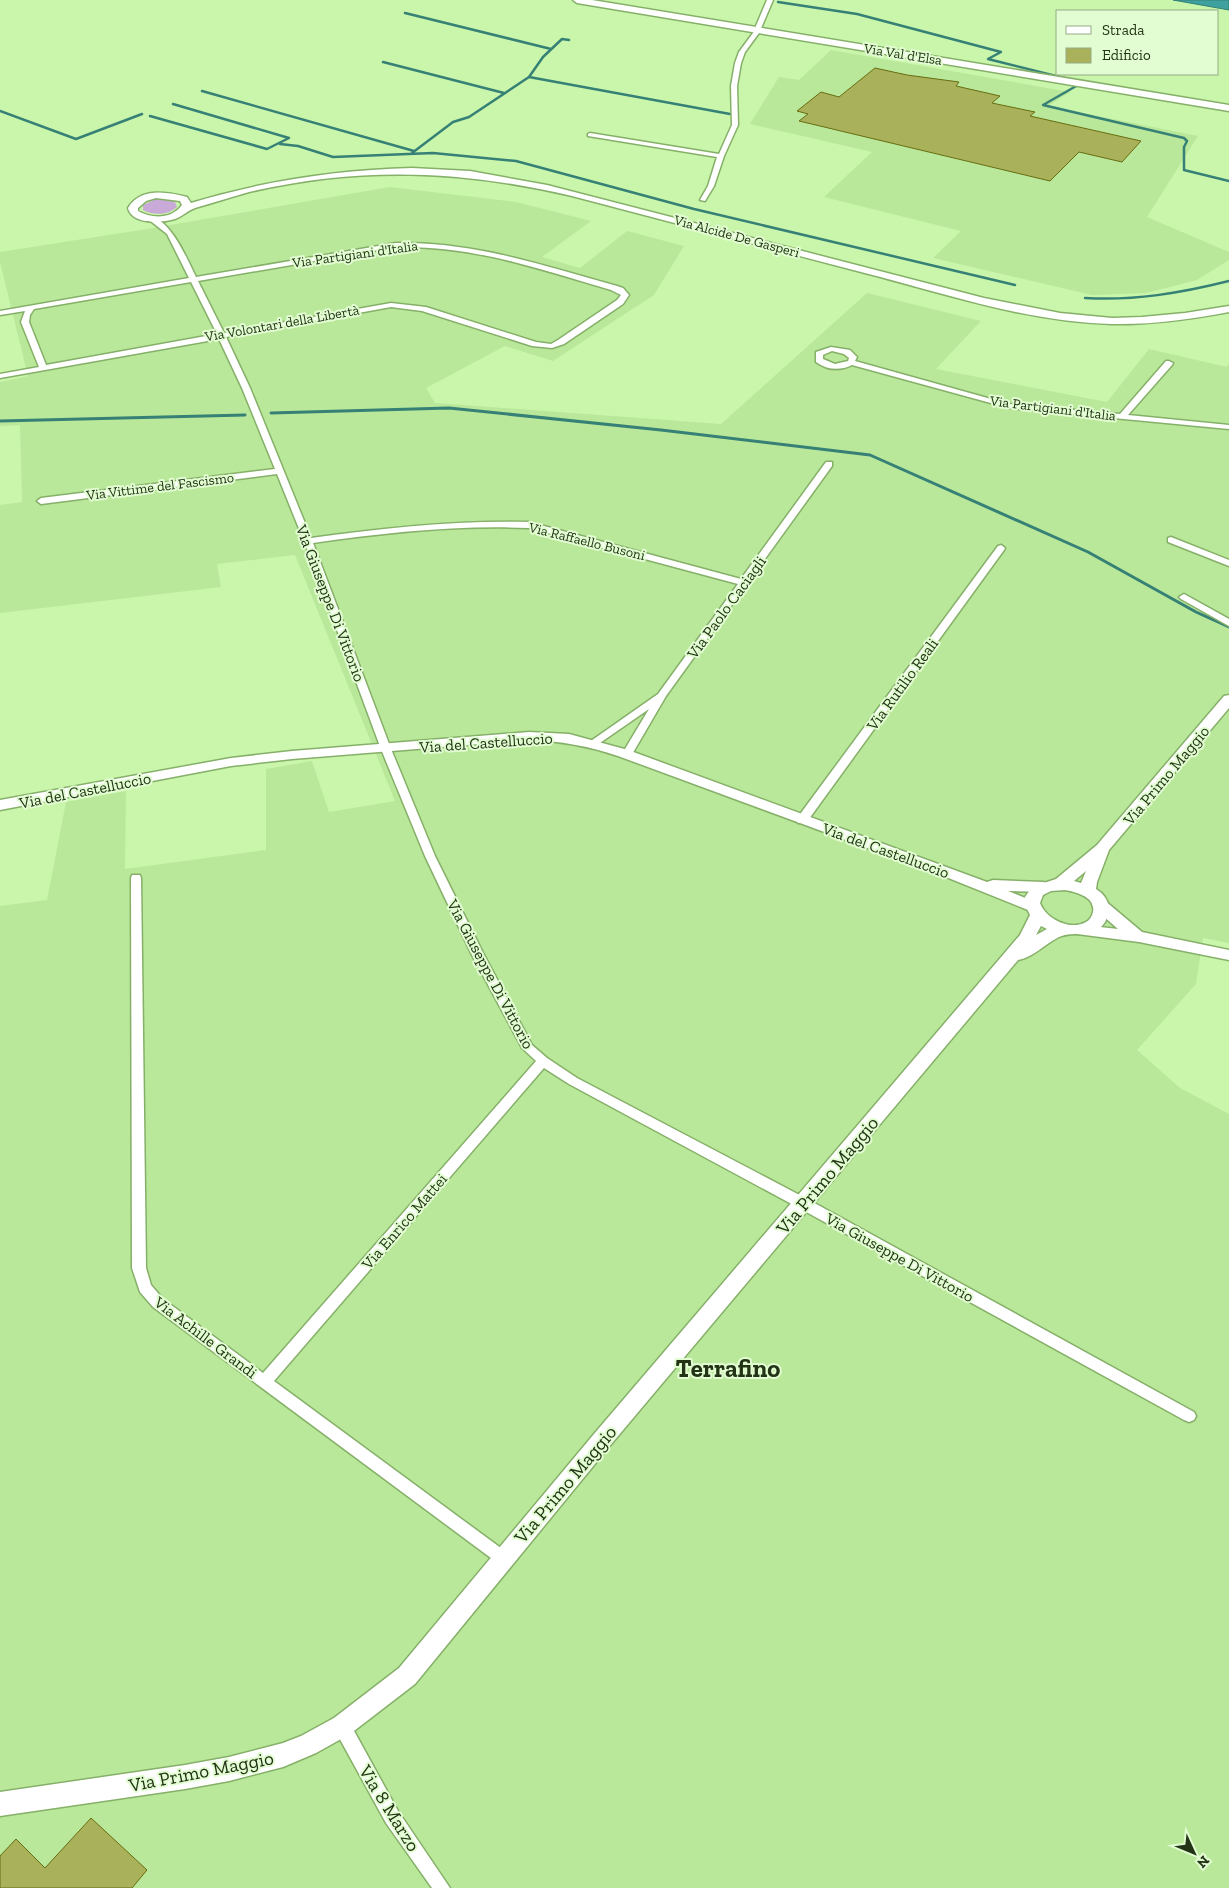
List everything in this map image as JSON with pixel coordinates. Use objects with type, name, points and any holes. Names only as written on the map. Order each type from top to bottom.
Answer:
[{"type":"main road","name":"Via Val d'Elsa","points":[[576,0],[1229,108]]},
{"type":"main road","name":"Via Primo Maggio","points":[[1060,883],[1102,849],[1229,700]]},
{"type":"main road","name":"Via Primo Maggio","points":[[0,1804],[185,1778],[282,1755],[308,1745],[342,1726],[407,1676],[601,1441],[804,1204],[1027,938],[1035,912],[1032,900],[1036,892],[1043,887],[1060,883],[1070,884],[1088,891],[1089,882],[1102,849]]},
{"type":"main road","points":[[1035,912],[1044,922],[1060,929],[1082,930],[1098,920],[1100,912],[1099,904],[1088,891]]},
{"type":"main road","name":"Via Primo Maggio","points":[[1007,962],[1060,929]]},
{"type":"street","points":[[703,200],[736,125],[734,86],[738,63],[742,52],[757,30],[770,0]]},
{"type":"street","points":[[590,135],[721,156]]},
{"type":"street","name":"Via Alcide De Gasperi","points":[[150,218],[134,212],[134,205],[151,196],[243,191],[319,178],[377,172],[424,171],[486,176],[577,195],[1040,313],[1100,320],[1137,321],[1188,317],[1229,310]]},
{"type":"street","name":"Via Alcide De Gasperi","points":[[174,216],[186,208],[243,191]]},
{"type":"street","points":[[176,196],[186,202],[186,208]]},
{"type":"street","points":[[150,218],[174,216],[170,233]]},
{"type":"street","name":"Via Giuseppe Di Vittorio","points":[[150,218],[170,233],[192,280],[221,334],[280,470],[386,749],[430,856],[477,953],[528,1048],[543,1062],[573,1081],[804,1204],[1189,1416]]},
{"type":"street","name":"Via Partigiani d'Italia","points":[[0,313],[396,246],[431,244],[469,248],[624,292],[624,298],[620,302],[561,342]]},
{"type":"street","name":"Via Volontari della Libertà","points":[[0,376],[391,304],[423,309],[540,345],[552,346],[561,342]]},
{"type":"street","points":[[31,308],[26,315],[25,322],[43,368]]},
{"type":"street","name":"Via Partigiani d'Italia","points":[[852,362],[1009,406],[1229,427]]},
{"type":"street","points":[[1122,417],[1169,363]]},
{"type":"street","name":"Via Paolo Caciagli","points":[[627,754],[662,694],[829,464]]},
{"type":"street","name":"Via Vittime del Fascismo","points":[[41,501],[280,470]]},
{"type":"street","name":"Via Raffaello Busoni","points":[[308,541],[366,533],[499,524],[529,525],[744,583]]},
{"type":"street","points":[[1171,540],[1229,563]]},
{"type":"street","name":"Via Rutilio Reali","points":[[802,820],[1001,548]]},
{"type":"street","points":[[1184,597],[1229,623]]},
{"type":"street","points":[[593,743],[662,694]]},
{"type":"street","name":"Via del Castelluccio","points":[[0,805],[232,762],[292,755],[548,736],[569,737],[627,754],[802,820],[981,884]]},
{"type":"street","name":"Via Achille Grandi","points":[[136,878],[139,1259],[141,1278],[145,1288],[158,1303],[504,1559]]},
{"type":"street","points":[[981,884],[1043,887]]},
{"type":"street","points":[[981,884],[1035,912]]},
{"type":"street","points":[[1099,904],[1138,937]]},
{"type":"street","points":[[1082,930],[1138,937],[1229,956]]},
{"type":"street","name":"Via Enrico Mattei","points":[[265,1381],[543,1062]]},
{"type":"street","name":"Via 8 Marzo","points":[[342,1726],[392,1817],[442,1888]]},
{"type":"shaded area","points":[[831,50],[1070,92],[1048,106],[1198,136],[1147,217],[1229,252],[1229,260],[1197,280],[1146,293],[1092,295],[933,258],[961,231],[824,197],[872,152],[750,124],[779,77],[799,80]]},
{"type":"shaded area","points":[[390,187],[516,202],[591,221],[542,257],[580,268],[627,231],[684,246],[654,295],[553,361],[505,346],[426,388],[435,403],[721,424],[867,293],[981,321],[936,369],[1107,402],[1149,349],[1227,367],[1229,363],[1229,943],[1203,938],[1196,984],[1137,1050],[1180,1088],[1229,1114],[1229,1888],[0,1888],[0,906],[47,900],[66,802],[126,791],[125,869],[266,850],[266,769],[312,761],[329,812],[395,801],[295,555],[217,564],[221,587],[0,613],[0,505],[22,502],[20,425],[0,426],[0,382],[28,376],[0,262],[0,252]]},
{"type":"shaded area","points":[[156,199],[167,199],[175,202],[177,207],[161,214],[143,210],[143,205]]},
{"type":"water","points":[[1173,0],[1229,0],[1229,10]]},
{"type":"building","points":[[875,68],[907,75],[959,82],[956,86],[1000,96],[992,103],[1035,112],[1030,116],[1141,141],[1122,162],[1079,152],[1050,181],[799,121],[808,114],[797,111],[821,92],[839,97]]},
{"type":"building","points":[[91,1818],[147,1870],[132,1888],[0,1888],[0,1856],[16,1839],[45,1868]]},
{"type":"waterway","points":[[778,2],[857,14],[1001,52],[988,59],[1072,80]]},
{"type":"waterway","points":[[405,13],[551,49]]},
{"type":"waterway","points":[[529,77],[543,57],[562,39],[569,40]]},
{"type":"waterway","points":[[383,62],[504,93]]},
{"type":"waterway","points":[[412,153],[453,122],[469,117],[529,77]]},
{"type":"waterway","points":[[529,77],[730,114]]},
{"type":"waterway","points":[[1078,85],[1043,105],[1184,138],[1187,141],[1184,147],[1184,170],[1229,181]]},
{"type":"waterway","points":[[202,91],[414,151]]},
{"type":"waterway","points":[[150,116],[267,149],[289,138],[173,104]]},
{"type":"waterway","points":[[0,111],[76,139],[142,114]]},
{"type":"waterway","points":[[280,144],[298,146],[333,157],[433,153],[516,161],[694,209],[1015,285]]},
{"type":"waterway","points":[[1085,298],[1103,299],[1157,295],[1229,281]]},
{"type":"waterway","points":[[271,413],[449,408],[661,430],[870,455],[1088,552],[1196,612],[1229,627]]},
{"type":"waterway","points":[[0,421],[245,415]]},
{"type":"district","name":"Terrafino","points":[[728,1368]]}]
